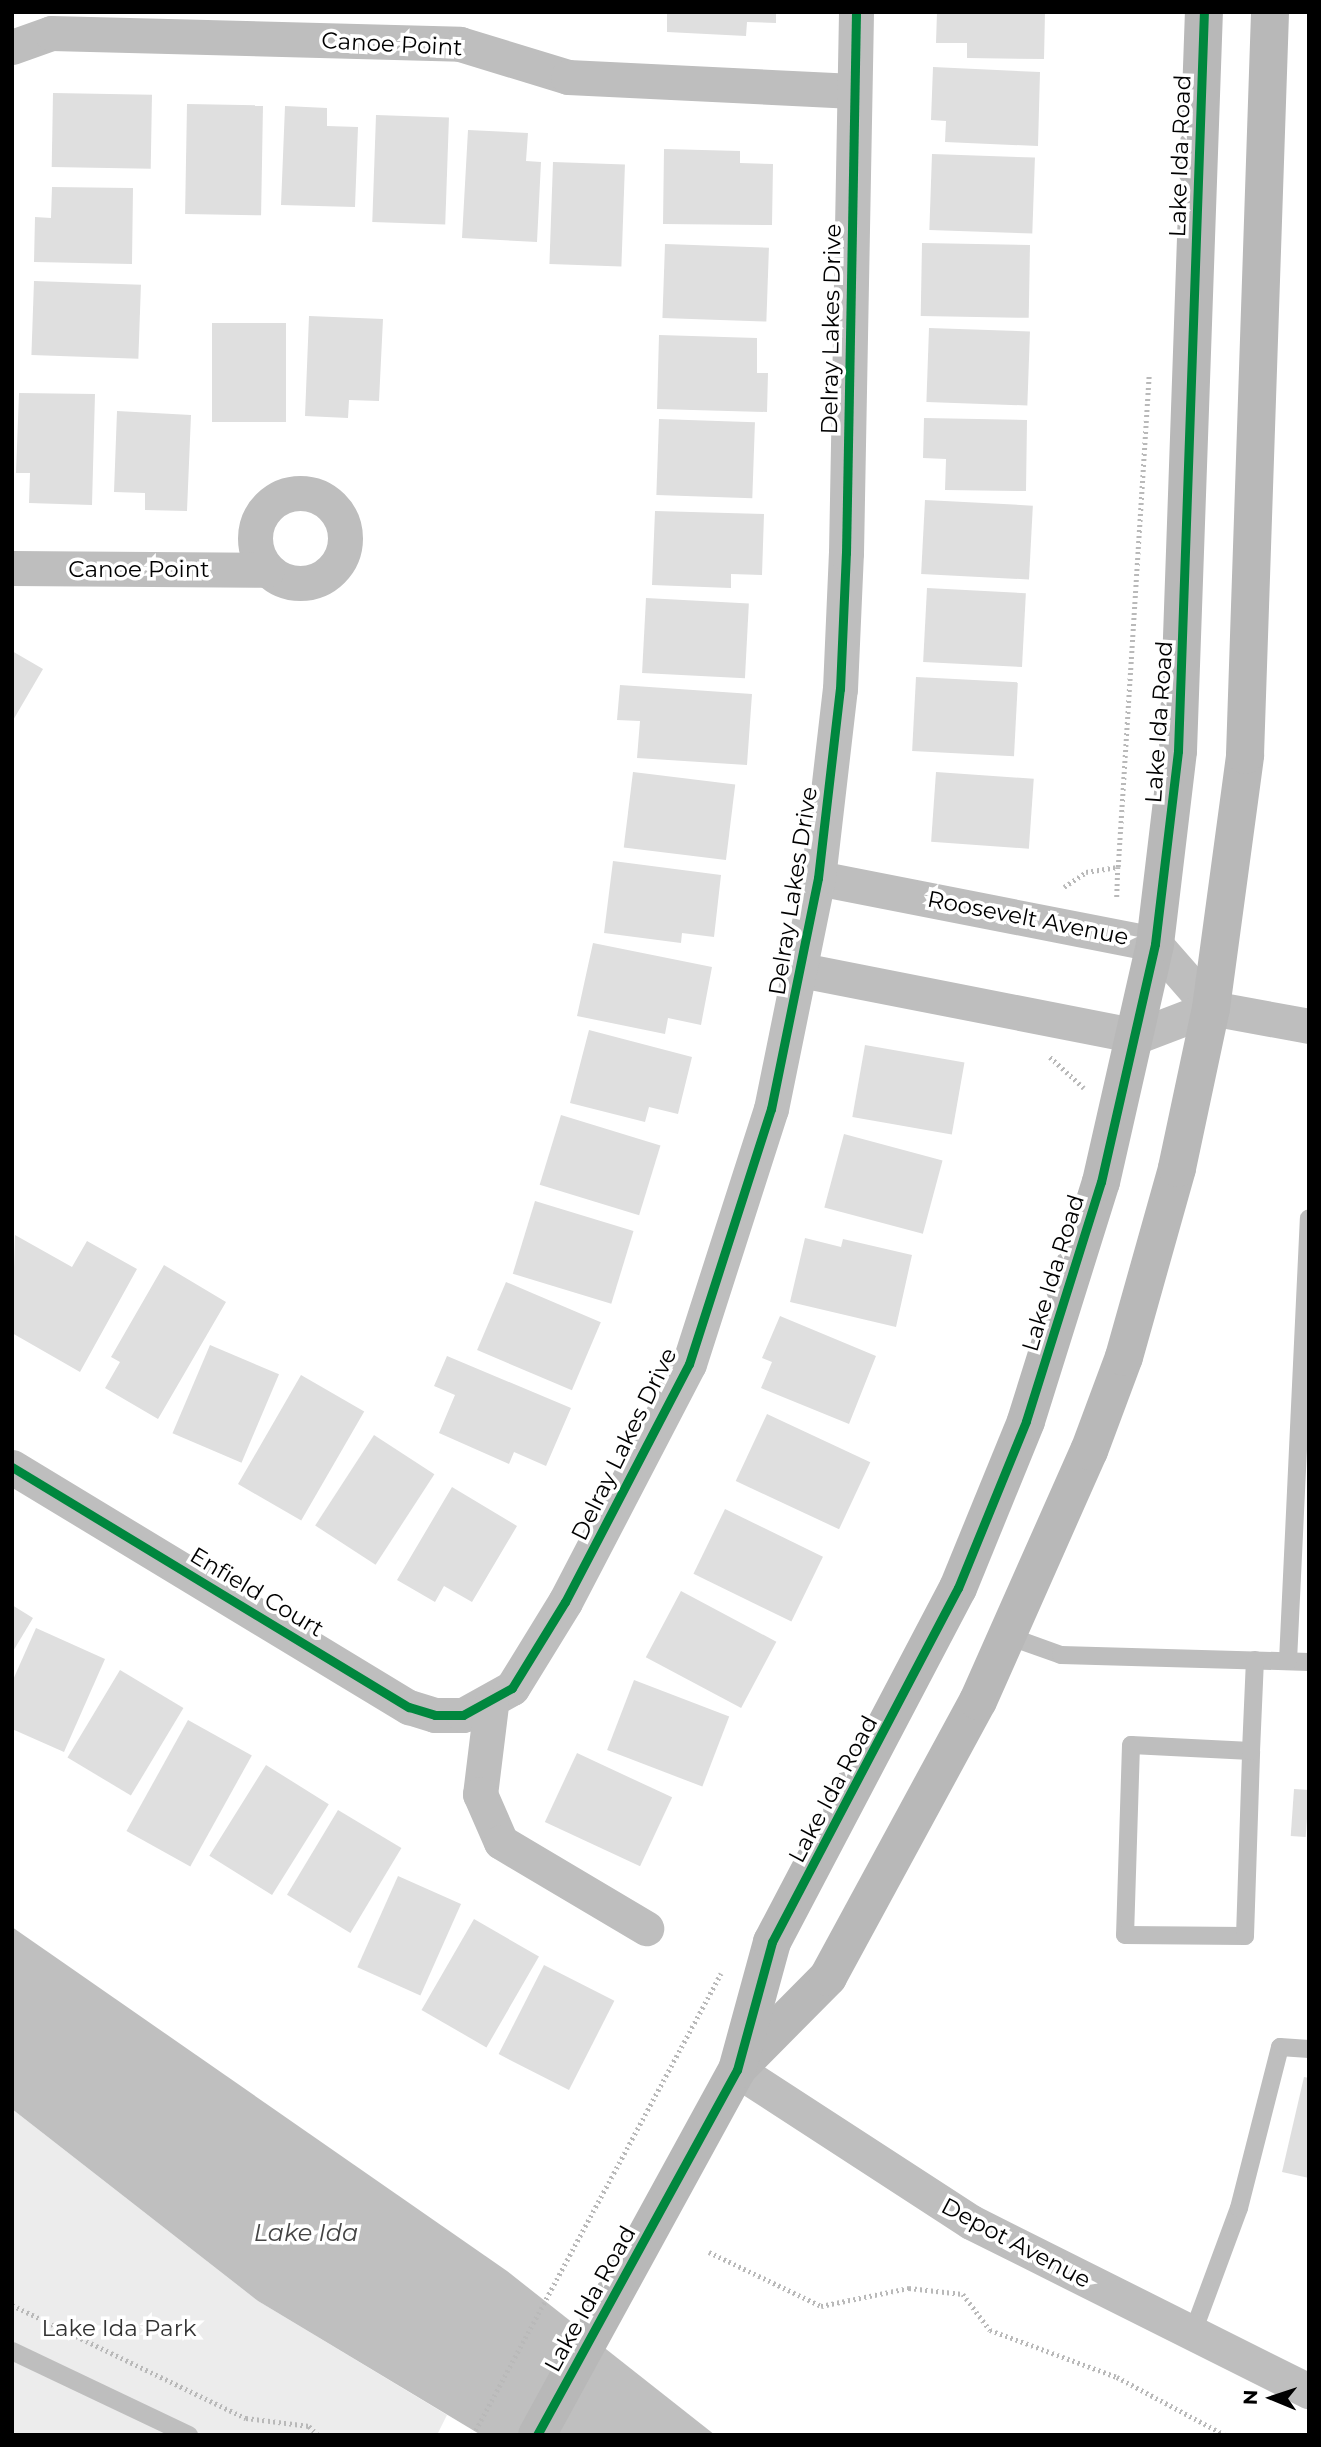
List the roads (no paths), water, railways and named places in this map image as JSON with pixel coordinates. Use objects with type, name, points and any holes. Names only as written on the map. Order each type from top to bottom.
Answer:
[{"type":"street","name":"Delray Lakes Drive","points":[[491,1705],[512,1688],[565,1601],[689,1364],[771,1109],[801,971],[818,878],[840,689],[856,12]]},
{"type":"street","name":"Lake Ida Road","points":[[537,2435],[737,2070],[772,1942],[921,1665],[996,1502],[1059,1329],[1138,1036],[1138,940],[1181,696],[1203,12]]},
{"type":"street","name":"Lake Ida Road","points":[[737,2070],[828,1976],[1008,1636],[1124,1357],[1177,1168],[1211,1008],[1236,844],[1252,661],[1270,12]]},
{"type":"street","name":"Canoe Point","points":[[12,47],[51,33],[460,44],[568,77],[854,91]]},
{"type":"street","name":"Canoe Point","points":[[12,568],[267,570]]},
{"type":"street","name":"Roosevelt Avenue","points":[[818,878],[1138,940],[1211,1008]]},
{"type":"street","points":[[801,971],[1138,1036],[1211,1008],[1309,1026]]},
{"type":"street","name":"Enfield Court","points":[[12,1467],[409,1706],[463,1715],[491,1705]]},
{"type":"street","points":[[491,1705],[481,1794],[501,1842],[646,1928]]},
{"type":"street","name":"Depot Avenue","points":[[737,2070],[971,2222],[1192,2335],[1309,2391]]},
{"type":"lane","points":[[1288,1661],[1309,1218]]},
{"type":"lane","points":[[1008,1636],[1061,1654],[1309,1662]]},
{"type":"lane","points":[[1251,1751],[1131,1745],[1125,1935],[1245,1936],[1255,1660]]},
{"type":"lane","points":[[1192,2335],[1239,2208],[1280,2047],[1309,2049]]},
{"type":"lane","points":[[12,2351],[189,2435]]},
{"type":"water","name":"Lake Ida","points":[[12,1927],[507,2271],[715,2435],[481,2435],[258,2301],[12,2109]]},
{"type":"park label","name":"Lake Ida Park","points":[[119,2328]]}]
